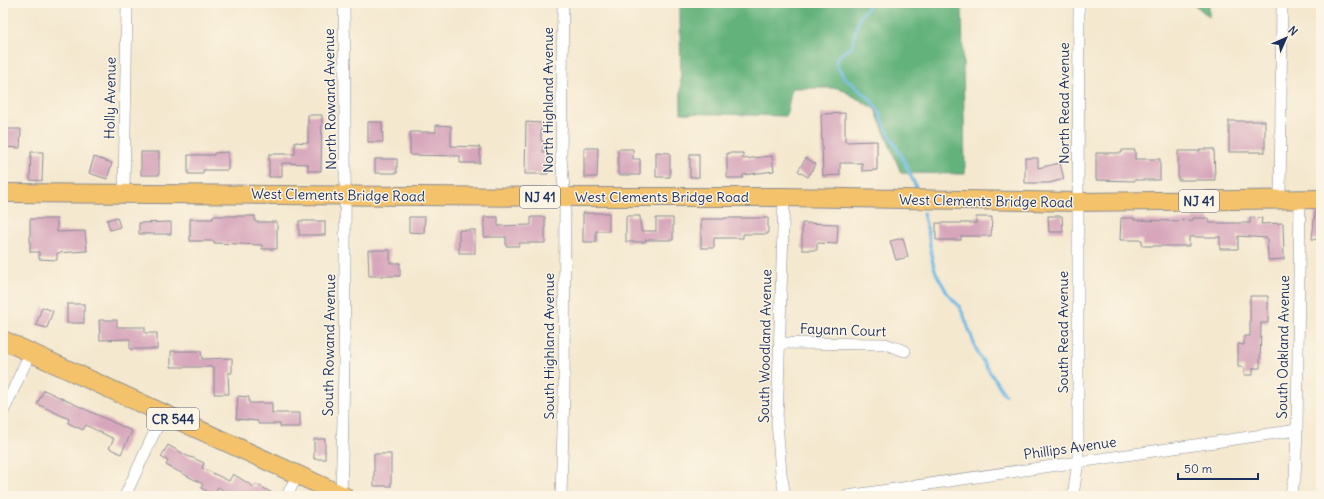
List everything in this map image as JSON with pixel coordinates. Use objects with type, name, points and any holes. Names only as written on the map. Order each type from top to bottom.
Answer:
[{"type":"main road","name":"West Clements Bridge Road","points":[[3,193],[784,197],[1078,202],[1321,198]]},
{"type":"main road","name":"CR 544","points":[[3,340],[343,495]]},
{"type":"street","name":"Holly Avenue","points":[[124,193],[127,3]]},
{"type":"street","name":"North Rowand Avenue","points":[[344,3],[346,195]]},
{"type":"street","name":"North Highland Avenue","points":[[563,3],[561,158],[565,197]]},
{"type":"street","name":"North Read Avenue","points":[[1078,202],[1079,3]]},
{"type":"street","points":[[1280,199],[1282,3]]},
{"type":"street","name":"South Rowand Avenue","points":[[343,495],[346,195]]},
{"type":"street","name":"South Highland Avenue","points":[[561,496],[564,395],[565,197]]},
{"type":"street","name":"South Woodland Avenue","points":[[784,197],[777,422],[781,473],[785,496]]},
{"type":"street","name":"South Oakland Avenue","points":[[1290,496],[1295,478],[1297,430],[1300,199]]},
{"type":"street","name":"South Read Avenue","points":[[1074,496],[1078,462],[1078,202]]},
{"type":"street","name":"Fayann Court","points":[[779,343],[885,344],[905,351]]},
{"type":"street","points":[[3,412],[30,353]]},
{"type":"street","points":[[125,496],[163,414]]},
{"type":"street","name":"Phillips Avenue","points":[[847,496],[1297,430]]},
{"type":"street","points":[[287,496],[297,475]]},
{"type":"green space","points":[[680,3],[962,3],[965,174],[901,173],[875,109],[839,88],[792,88],[786,116],[681,113]]},
{"type":"green space","points":[[1193,3],[1209,3],[1209,17]]},
{"type":"building","points":[[845,113],[845,142],[877,141],[877,170],[862,171],[862,163],[840,163],[840,175],[823,176],[821,114]]},
{"type":"building","points":[[308,115],[322,115],[321,171],[308,171],[308,164],[282,163],[282,177],[269,177],[269,154],[295,154],[295,142],[308,143]]},
{"type":"building","points":[[1229,121],[1265,121],[1265,152],[1229,152]]},
{"type":"building","points":[[368,122],[382,122],[383,142],[368,142]]},
{"type":"building","points":[[526,122],[541,123],[541,141],[543,141],[543,152],[548,152],[548,174],[525,174]]},
{"type":"building","points":[[436,125],[451,126],[451,146],[480,147],[480,163],[460,163],[460,156],[410,155],[410,132],[436,132]]},
{"type":"building","points":[[3,129],[21,129],[20,148],[3,147]]},
{"type":"building","points":[[584,148],[598,148],[597,177],[584,177]]},
{"type":"building","points":[[618,149],[633,149],[633,159],[640,159],[640,175],[618,175]]},
{"type":"building","points":[[1200,149],[1214,149],[1215,180],[1178,180],[1178,151],[1200,151]]},
{"type":"building","points":[[1122,150],[1135,150],[1135,159],[1160,159],[1160,180],[1096,180],[1096,153],[1122,153]]},
{"type":"building","points":[[31,152],[43,152],[42,181],[30,180]]},
{"type":"building","points":[[141,152],[159,152],[159,175],[141,175]]},
{"type":"building","points":[[228,152],[228,170],[203,170],[203,174],[188,174],[188,155],[214,155],[214,153]]},
{"type":"building","points":[[656,152],[670,153],[670,177],[656,177]]},
{"type":"building","points":[[727,153],[743,153],[743,159],[772,156],[774,171],[743,175],[743,178],[727,178]]},
{"type":"building","points":[[690,154],[699,154],[699,177],[690,177]]},
{"type":"building","points":[[94,157],[112,163],[107,179],[89,173]]},
{"type":"building","points":[[806,158],[816,164],[808,177],[798,171]]},
{"type":"building","points":[[1025,158],[1038,158],[1038,168],[1060,163],[1064,179],[1049,183],[1025,183]]},
{"type":"building","points":[[375,159],[397,159],[397,173],[375,173]]},
{"type":"building","points":[[1315,212],[1321,212],[1321,240],[1312,239]]},
{"type":"building","points":[[583,213],[609,213],[609,231],[596,231],[596,242],[583,242]]},
{"type":"building","points":[[213,216],[255,216],[255,222],[277,222],[277,249],[262,249],[262,245],[214,243],[214,241],[190,241],[190,219],[213,219]]},
{"type":"building","points":[[626,216],[640,216],[641,231],[656,231],[656,218],[673,218],[673,240],[626,242]]},
{"type":"building","points":[[1048,216],[1062,216],[1063,232],[1049,232]]},
{"type":"building","points":[[117,217],[120,227],[110,230],[107,220]]},
{"type":"building","points":[[409,217],[425,217],[424,233],[409,232]]},
{"type":"building","points":[[484,217],[498,217],[498,226],[531,225],[531,217],[545,217],[545,243],[519,243],[519,246],[506,246],[506,237],[484,237]]},
{"type":"building","points":[[976,217],[992,217],[991,236],[961,236],[961,240],[936,240],[936,223],[976,223]]},
{"type":"building","points":[[1250,217],[1262,218],[1261,224],[1283,223],[1284,259],[1268,260],[1267,238],[1238,236],[1238,249],[1220,249],[1220,237],[1189,237],[1189,246],[1142,246],[1142,240],[1120,240],[1121,218],[1134,218],[1134,220],[1172,221],[1193,220],[1193,218],[1209,218],[1210,223],[1250,223]]},
{"type":"building","points":[[768,218],[768,234],[743,234],[743,238],[714,238],[714,248],[701,248],[701,219]]},
{"type":"building","points":[[30,219],[57,219],[57,232],[85,231],[87,251],[57,253],[57,260],[39,259],[39,252],[30,252]]},
{"type":"building","points":[[299,221],[325,221],[325,235],[299,235]]},
{"type":"building","points":[[171,222],[171,234],[139,234],[139,223]]},
{"type":"building","points":[[802,223],[838,224],[837,244],[817,243],[817,250],[802,250]]},
{"type":"building","points":[[459,230],[475,230],[475,253],[459,253]]},
{"type":"building","points":[[903,238],[908,257],[896,260],[890,241]]},
{"type":"building","points":[[368,250],[390,250],[390,263],[400,263],[400,276],[369,276]]},
{"type":"building","points":[[1250,296],[1268,296],[1268,323],[1261,323],[1260,368],[1253,368],[1253,375],[1244,375],[1244,367],[1238,367],[1238,344],[1244,345],[1244,336],[1250,336]]},
{"type":"building","points":[[67,304],[84,304],[84,323],[67,323]]},
{"type":"building","points":[[42,307],[53,311],[47,328],[36,325]]},
{"type":"building","points":[[99,320],[117,320],[117,327],[145,327],[145,333],[157,333],[157,349],[130,349],[130,339],[100,340]]},
{"type":"building","points":[[171,351],[201,351],[202,359],[232,358],[232,373],[228,373],[229,394],[214,394],[214,367],[171,367]]},
{"type":"building","points":[[44,390],[132,431],[121,454],[109,448],[114,439],[86,425],[83,430],[68,423],[69,419],[37,404]]},
{"type":"building","points":[[238,396],[249,397],[249,403],[272,403],[272,413],[300,413],[300,427],[280,427],[280,424],[258,424],[258,421],[236,419]]},
{"type":"building","points":[[314,439],[325,439],[325,459],[314,459]]},
{"type":"building","points":[[168,445],[191,458],[204,463],[202,468],[229,481],[233,474],[254,487],[256,484],[278,496],[232,496],[218,487],[214,495],[201,488],[203,484],[166,465],[168,461],[161,457]]},
{"type":"building","points":[[374,454],[391,454],[391,486],[374,486]]},
{"type":"waterway","points":[[871,3],[860,16],[852,47],[840,55],[836,61],[836,65],[844,77],[869,98],[878,110],[916,187]]},
{"type":"waterway","points":[[923,213],[928,232],[933,264],[937,275],[948,294],[959,306],[978,354],[1005,395]]}]
